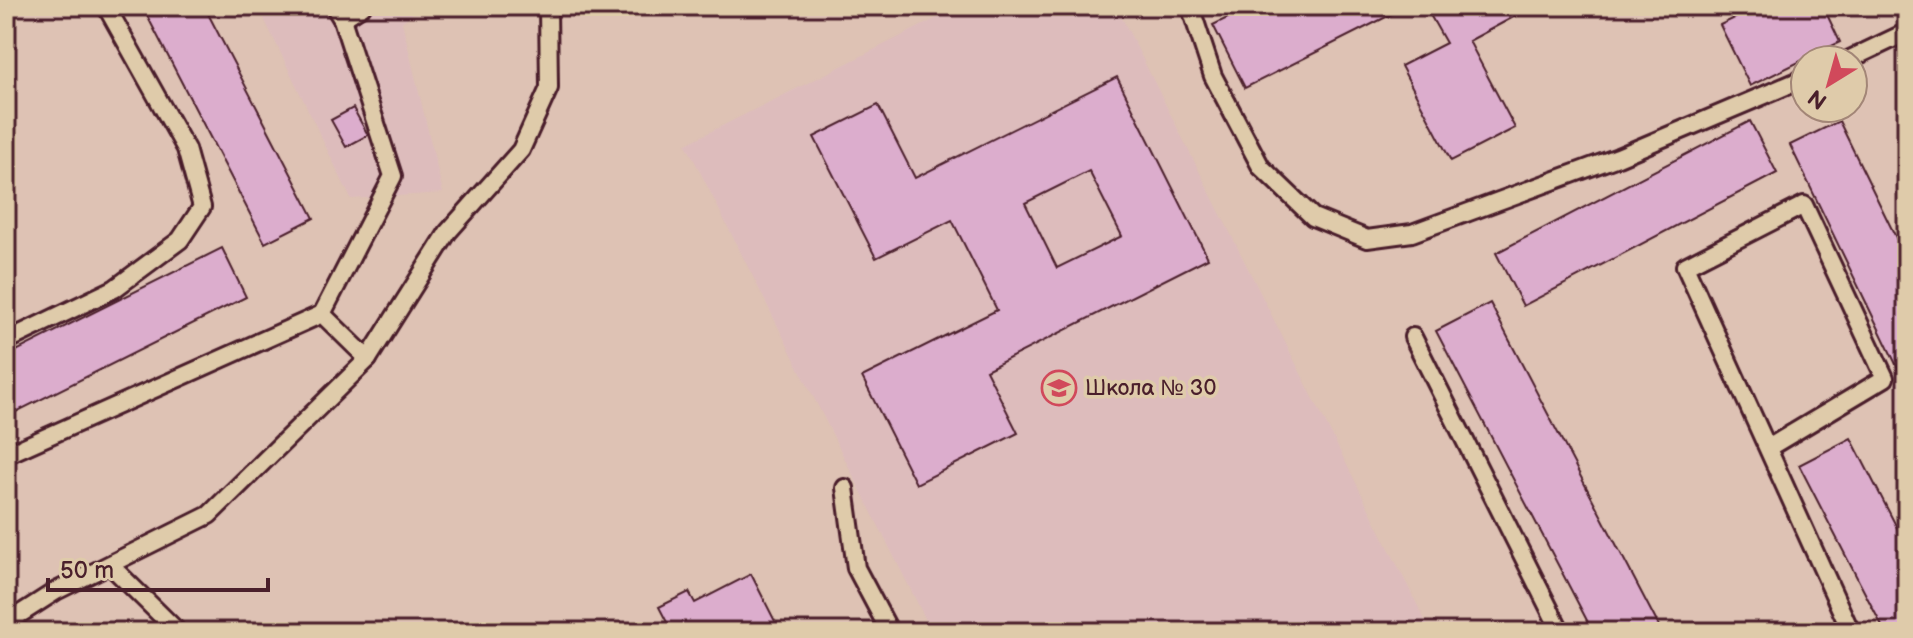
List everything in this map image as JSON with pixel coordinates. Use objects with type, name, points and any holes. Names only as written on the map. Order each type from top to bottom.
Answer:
[{"type":"lane","points":[[6,341],[114,289],[180,240],[202,207],[186,149],[106,6]]},
{"type":"lane","points":[[6,455],[322,314],[393,176],[338,13],[362,6]]},
{"type":"lane","points":[[6,623],[56,591],[209,515],[368,359],[448,232],[521,150],[549,88],[548,6]]},
{"type":"lane","points":[[1190,6],[1213,76],[1261,167],[1313,217],[1367,239],[1412,233],[1618,157],[1789,85]]},
{"type":"lane","points":[[1869,50],[1907,32]]},
{"type":"lane","points":[[1768,448],[1885,378],[1804,205],[1685,266],[1851,632]]},
{"type":"lane","points":[[322,314],[368,359]]},
{"type":"lane","points":[[1413,337],[1561,632]]},
{"type":"lane","points":[[845,488],[856,568],[890,632]]},
{"type":"lane","points":[[110,565],[178,632]]},
{"type":"shaded area","points":[[258,6],[421,6],[402,22],[443,193],[351,199]]},
{"type":"shaded area","name":"Школа № 30","points":[[961,6],[1116,6],[1431,632],[932,632],[686,144]]},
{"type":"building","points":[[142,6],[204,6],[314,218],[265,243]]},
{"type":"building","points":[[1252,6],[1408,6],[1245,88],[1213,25]]},
{"type":"building","points":[[1425,6],[1534,6],[1469,41],[1515,128],[1451,161],[1401,66],[1446,43]]},
{"type":"building","points":[[1760,6],[1823,6],[1840,42],[1789,44],[1789,67],[1750,86],[1720,25]]},
{"type":"building","points":[[1117,77],[1208,258],[986,370],[1018,433],[916,484],[862,377],[997,310],[952,220],[876,258],[814,137],[878,105],[915,178]],"holes":[[[1089,171],[1122,236],[1057,268],[1025,203]]]},
{"type":"building","points":[[353,108],[368,135],[346,147],[331,120]]},
{"type":"building","points":[[1750,121],[1777,173],[1523,306],[1496,253]]},
{"type":"building","points":[[1833,124],[1840,124],[1907,260],[1907,387],[1790,145]]},
{"type":"building","points":[[222,248],[246,297],[6,417],[6,356]]},
{"type":"building","points":[[1490,303],[1662,632],[1593,632],[1436,331]]},
{"type":"building","points":[[1851,438],[1907,547],[1907,632],[1885,632],[1799,465]]},
{"type":"building","points":[[751,574],[779,629],[774,632],[672,632],[659,607],[689,592],[695,603]]},
{"type":"place","name":"Школа № 30","points":[[1059,388]]}]
